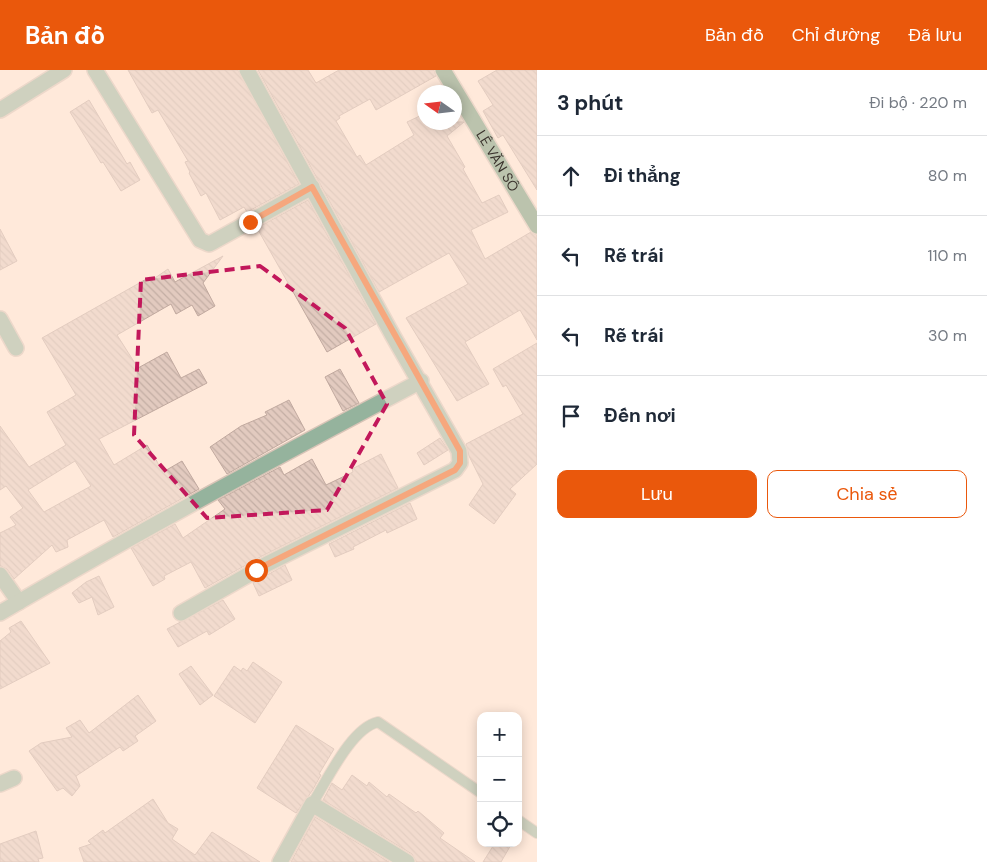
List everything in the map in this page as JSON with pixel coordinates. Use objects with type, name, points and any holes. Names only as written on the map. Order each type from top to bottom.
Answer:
[{"type":"street","points":[[0,110],[64,70]]},
{"type":"street","points":[[95,70],[200,240],[205,243],[213,242],[312,187]]},
{"type":"street","points":[[180,613],[267,564],[455,470],[460,463],[460,451],[248,70]]},
{"type":"street","name":"LÊ VĂN SÔ","points":[[443,70],[537,226]]},
{"type":"street","points":[[0,319],[16,348]]},
{"type":"street","points":[[0,613],[126,539],[238,477],[420,381]]},
{"type":"street","points":[[0,575],[18,602]]},
{"type":"street","points":[[280,862],[312,804],[407,862]]},
{"type":"lane","points":[[312,804],[355,736],[369,724],[378,722],[477,790]]},
{"type":"lane","points":[[522,823],[537,834]]},
{"type":"highlighted area","points":[[260,266],[345,328],[387,404],[327,510],[207,518],[134,435],[141,280]]},
{"type":"building","points":[[128,70],[238,70],[299,184],[247,212],[244,207],[220,220],[206,193],[201,196],[189,173],[185,162],[188,161],[158,110],[152,113]]},
{"type":"building","points":[[258,70],[308,70],[316,83],[339,70],[434,70],[436,76],[417,85],[417,87],[376,110],[370,99],[339,116],[340,118],[336,121],[357,157],[360,155],[366,165],[414,135],[407,122],[417,117],[417,130],[454,130],[447,136],[465,167],[463,169],[482,203],[499,195],[508,212],[471,230],[485,259],[531,232],[537,235],[537,340],[520,310],[465,342],[489,384],[457,401],[406,318],[468,284],[449,253],[379,292]]},
{"type":"building","points":[[497,70],[537,70],[537,190],[503,135],[498,138],[483,111],[493,105],[478,81]]},
{"type":"building","points":[[89,100],[127,164],[130,162],[140,180],[121,191],[103,162],[101,163],[70,112]]},
{"type":"building","points":[[308,200],[376,324],[327,352],[257,228]]},
{"type":"building","points":[[0,229],[17,261],[0,270]]},
{"type":"building","points":[[223,256],[203,283],[215,306],[198,316],[192,305],[176,314],[171,304],[117,335],[138,368],[167,352],[181,378],[199,369],[207,383],[99,439],[114,465],[147,445],[163,472],[182,461],[199,489],[113,537],[104,520],[67,540],[68,547],[56,552],[52,545],[14,579],[7,569],[0,566],[0,533],[16,525],[10,517],[23,508],[6,486],[0,490],[0,426],[29,467],[66,445],[47,412],[76,395],[42,338],[150,277],[152,280],[168,269],[175,282]],"holes":[[[75,461],[91,486],[44,512],[28,490]]]},
{"type":"building","points":[[537,343],[537,464],[510,489],[516,494],[494,524],[469,505],[483,484],[469,456],[466,444],[523,414],[506,385],[503,387],[493,369]]},
{"type":"building","points":[[340,369],[359,403],[343,411],[325,377]]},
{"type":"building","points":[[289,400],[305,430],[227,474],[210,447],[241,426],[267,415],[265,412]]},
{"type":"building","points":[[440,438],[448,450],[424,465],[417,453]]},
{"type":"building","points":[[381,454],[398,488],[262,556],[205,588],[191,562],[164,576],[165,579],[153,586],[131,548],[175,524],[183,538],[225,509],[218,500],[280,467],[284,475],[312,459],[326,485],[353,472],[352,469]]},
{"type":"building","points":[[410,503],[417,519],[387,533],[386,530],[353,547],[354,549],[335,557],[329,544]]},
{"type":"building","points":[[285,565],[292,580],[259,596],[253,583]]},
{"type":"building","points":[[99,576],[114,607],[98,615],[92,597],[79,603],[72,593],[86,582]]},
{"type":"building","points":[[223,600],[235,619],[209,635],[207,631],[178,647],[167,629]]},
{"type":"building","points":[[21,621],[50,663],[0,689],[0,641],[11,632],[9,628]]},
{"type":"building","points":[[253,662],[282,682],[255,723],[214,696],[234,666],[241,671],[243,668],[247,671]]},
{"type":"building","points":[[191,666],[213,695],[200,705],[179,674]]},
{"type":"building","points":[[138,695],[156,721],[135,736],[138,741],[123,751],[120,747],[76,776],[80,786],[72,796],[63,788],[57,791],[29,751],[41,743],[72,737],[66,728],[80,720],[89,733]]},
{"type":"building","points":[[296,725],[334,749],[319,774],[321,775],[312,791],[296,813],[257,788]]},
{"type":"building","points":[[352,775],[367,786],[369,782],[387,797],[389,794],[416,813],[418,811],[444,833],[440,838],[475,862],[416,862],[412,854],[323,800],[332,783],[342,790]]},
{"type":"building","points":[[153,799],[168,823],[178,829],[172,839],[195,855],[212,832],[260,862],[84,862],[79,848],[91,844],[88,841],[103,830],[105,833]]},
{"type":"building","points":[[315,817],[389,862],[291,862]]},
{"type":"building","points":[[36,831],[43,858],[38,859],[39,862],[0,862],[0,844]]},
{"type":"building","points":[[492,847],[510,847],[501,862],[483,862]]},
{"type":"route","points":[[250,222],[312,187],[393,336],[460,451],[460,463],[455,470],[256,570]]}]
